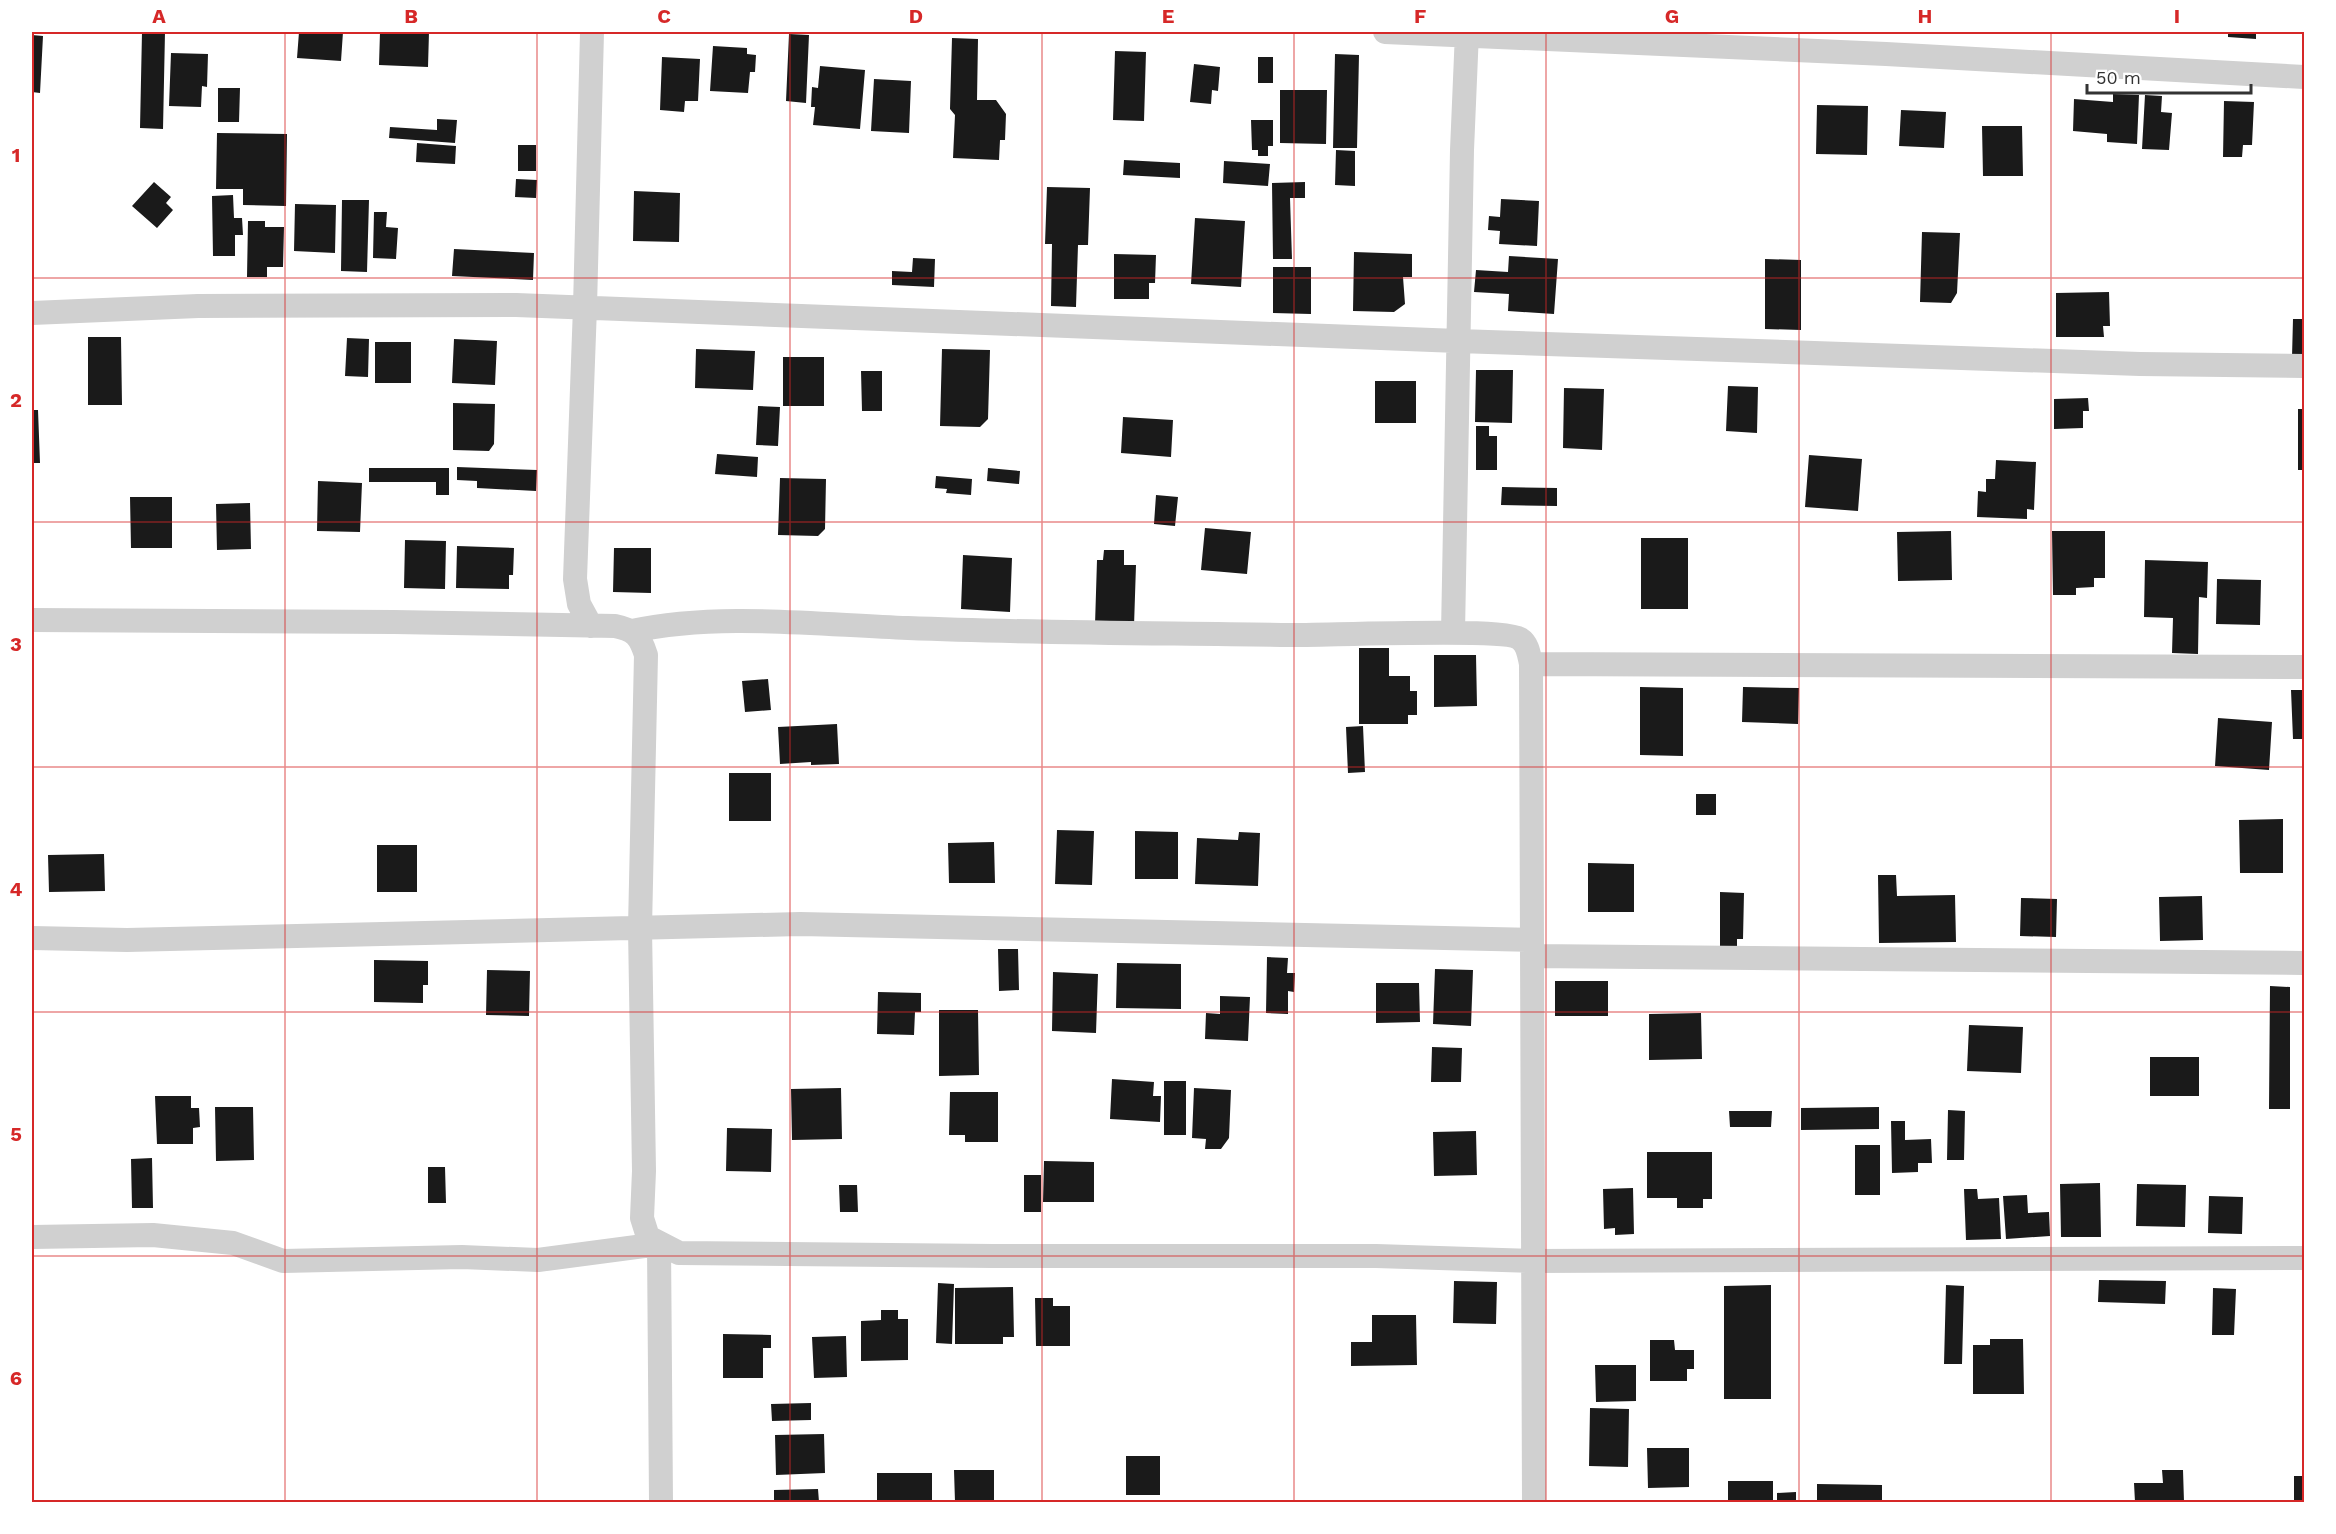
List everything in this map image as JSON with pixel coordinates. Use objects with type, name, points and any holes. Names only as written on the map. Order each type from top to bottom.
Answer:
[{"type":"street","points":[[591,32],[585,307],[575,579],[579,604],[591,626]]},
{"type":"street","points":[[1385,32],[1886,54],[2304,77]]},
{"type":"street","points":[[1453,633],[1462,150],[1467,34]]},
{"type":"street","points":[[32,313],[198,306],[516,305],[1458,341],[2140,364],[2304,366]]},
{"type":"street","points":[[32,620],[615,626],[632,631],[642,640],[646,655],[640,928],[644,1171],[642,1218],[648,1237],[679,1252],[993,1256],[1376,1256],[1533,1261],[2304,1258]]},
{"type":"street","points":[[632,631],[660,625],[746,622],[1058,633],[1295,635],[1453,633],[1509,635],[1520,639],[1528,649],[1531,664],[1534,1503]]},
{"type":"street","points":[[1531,664],[2304,667]]},
{"type":"street","points":[[32,938],[127,940],[800,924],[1532,948],[2304,963]]},
{"type":"street","points":[[32,1237],[153,1235],[233,1243],[283,1262],[462,1257],[538,1260],[659,1244]]},
{"type":"street","points":[[659,1244],[661,1503]]},
{"type":"building","points":[[142,32],[165,32],[163,129],[140,128]]},
{"type":"building","points":[[299,32],[343,32],[341,61],[297,58]]},
{"type":"building","points":[[380,32],[429,32],[428,67],[379,65]]},
{"type":"building","points":[[2228,32],[2256,32],[2256,39],[2228,37]]},
{"type":"building","points":[[789,34],[809,35],[806,103],[786,101]]},
{"type":"building","points":[[32,35],[43,36],[40,93],[32,92]]},
{"type":"building","points":[[952,38],[978,39],[977,100],[996,100],[1006,114],[1005,140],[1000,140],[999,160],[953,158],[955,115],[950,109]]},
{"type":"building","points":[[713,46],[747,48],[747,54],[756,55],[755,72],[750,72],[748,93],[710,91]]},
{"type":"building","points":[[1115,51],[1146,52],[1144,121],[1113,120]]},
{"type":"building","points":[[171,53],[208,54],[207,87],[202,86],[201,107],[169,106]]},
{"type":"building","points":[[1335,54],[1359,55],[1357,148],[1333,148]]},
{"type":"building","points":[[662,57],[700,59],[698,101],[685,101],[684,112],[660,110]]},
{"type":"building","points":[[1258,57],[1273,57],[1273,83],[1258,83]]},
{"type":"building","points":[[1194,64],[1220,67],[1218,91],[1212,90],[1211,104],[1190,102]]},
{"type":"building","points":[[820,66],[865,70],[860,129],[813,125],[815,107],[811,107],[812,87],[818,88]]},
{"type":"building","points":[[874,79],[911,81],[909,133],[871,131]]},
{"type":"building","points":[[218,88],[240,88],[239,122],[218,122]]},
{"type":"building","points":[[1280,90],[1327,90],[1326,144],[1280,143]]},
{"type":"building","points":[[2113,94],[2139,95],[2137,144],[2107,142],[2107,134],[2073,131],[2074,99],[2113,102]]},
{"type":"building","points":[[2145,95],[2162,96],[2161,112],[2172,113],[2169,150],[2142,149]]},
{"type":"building","points":[[2224,101],[2254,102],[2252,145],[2243,145],[2242,157],[2223,157]]},
{"type":"building","points":[[1817,105],[1868,106],[1867,155],[1816,154]]},
{"type":"building","points":[[1901,110],[1946,112],[1944,148],[1899,146]]},
{"type":"building","points":[[437,119],[457,120],[455,143],[389,138],[390,127],[437,130]]},
{"type":"building","points":[[1251,120],[1273,120],[1273,146],[1268,146],[1268,156],[1258,156],[1258,150],[1252,150]]},
{"type":"building","points":[[1982,126],[2022,126],[2023,176],[1983,176]]},
{"type":"building","points":[[217,133],[287,134],[286,206],[243,205],[243,189],[216,189]]},
{"type":"building","points":[[417,143],[456,146],[455,164],[416,162]]},
{"type":"building","points":[[518,145],[536,145],[536,171],[518,171]]},
{"type":"building","points":[[1336,150],[1355,151],[1355,186],[1335,185]]},
{"type":"building","points":[[1124,160],[1180,163],[1180,178],[1123,175]]},
{"type":"building","points":[[1224,161],[1270,164],[1268,186],[1223,183]]},
{"type":"building","points":[[516,179],[537,180],[536,198],[515,197]]},
{"type":"building","points":[[154,182],[171,197],[166,203],[173,210],[157,228],[132,206]]},
{"type":"building","points":[[1305,182],[1305,198],[1290,198],[1292,259],[1273,259],[1272,183]]},
{"type":"building","points":[[1047,187],[1090,188],[1088,245],[1078,245],[1076,307],[1051,306],[1052,244],[1045,244]]},
{"type":"building","points":[[634,191],[680,193],[679,242],[633,241]]},
{"type":"building","points":[[233,195],[234,218],[242,218],[243,235],[235,235],[235,256],[213,256],[212,196]]},
{"type":"building","points":[[1501,199],[1539,201],[1537,246],[1499,244],[1500,231],[1488,230],[1489,216],[1500,217]]},
{"type":"building","points":[[342,200],[369,200],[367,272],[341,271]]},
{"type":"building","points":[[295,204],[336,205],[335,253],[294,251]]},
{"type":"building","points":[[374,212],[387,212],[386,227],[398,228],[396,259],[373,258]]},
{"type":"building","points":[[1195,218],[1245,221],[1241,287],[1191,284]]},
{"type":"building","points":[[248,221],[265,221],[265,227],[284,227],[283,267],[267,267],[267,277],[247,277]]},
{"type":"building","points":[[1922,232],[1960,233],[1957,293],[1951,303],[1920,302]]},
{"type":"building","points":[[454,249],[534,253],[533,280],[452,276]]},
{"type":"building","points":[[1354,252],[1412,254],[1412,277],[1403,277],[1405,304],[1394,312],[1353,311]]},
{"type":"building","points":[[1114,254],[1156,255],[1155,283],[1149,283],[1149,299],[1114,299]]},
{"type":"building","points":[[1509,256],[1558,259],[1554,314],[1508,311],[1509,294],[1474,292],[1476,270],[1508,272]]},
{"type":"building","points":[[913,258],[935,259],[934,287],[892,285],[892,271],[912,272]]},
{"type":"building","points":[[1765,259],[1801,260],[1801,330],[1765,329]]},
{"type":"building","points":[[1273,267],[1311,267],[1311,314],[1273,313]]},
{"type":"building","points":[[2109,292],[2110,326],[2103,326],[2104,337],[2056,337],[2056,293]]},
{"type":"building","points":[[2293,319],[2304,319],[2304,357],[2292,357]]},
{"type":"building","points":[[88,337],[121,337],[122,405],[88,405]]},
{"type":"building","points":[[347,338],[369,339],[368,377],[345,376]]},
{"type":"building","points":[[454,339],[497,341],[495,385],[452,383]]},
{"type":"building","points":[[375,342],[411,342],[411,383],[375,383]]},
{"type":"building","points":[[696,349],[755,351],[753,390],[695,388]]},
{"type":"building","points":[[942,349],[990,350],[988,419],[980,427],[940,426]]},
{"type":"building","points":[[783,357],[824,357],[824,406],[783,406]]},
{"type":"building","points":[[1476,370],[1513,370],[1512,423],[1475,422]]},
{"type":"building","points":[[861,371],[882,371],[882,411],[862,411]]},
{"type":"building","points":[[1375,381],[1416,381],[1416,423],[1375,423]]},
{"type":"building","points":[[1728,386],[1758,387],[1757,433],[1726,431]]},
{"type":"building","points":[[1564,388],[1604,389],[1602,450],[1563,448]]},
{"type":"building","points":[[2088,398],[2089,411],[2083,411],[2083,428],[2054,429],[2054,399]]},
{"type":"building","points":[[453,403],[495,404],[494,444],[489,451],[453,450]]},
{"type":"building","points":[[758,406],[780,407],[778,446],[756,445]]},
{"type":"building","points":[[2298,409],[2304,409],[2304,470],[2298,470]]},
{"type":"building","points":[[32,410],[38,410],[40,463],[32,463]]},
{"type":"building","points":[[1123,417],[1173,420],[1171,457],[1121,453]]},
{"type":"building","points":[[1476,426],[1489,426],[1489,436],[1497,436],[1497,470],[1476,470]]},
{"type":"building","points":[[717,454],[758,457],[757,477],[715,474]]},
{"type":"building","points":[[1809,455],[1862,459],[1858,511],[1805,507]]},
{"type":"building","points":[[1996,460],[2036,462],[2034,510],[2027,509],[2027,519],[1977,517],[1978,491],[1986,492],[1986,479],[1995,479]]},
{"type":"building","points":[[457,467],[537,470],[536,491],[477,488],[477,481],[457,480]]},
{"type":"building","points":[[369,468],[449,468],[449,495],[436,495],[436,482],[369,482]]},
{"type":"building","points":[[988,468],[1020,471],[1019,484],[987,481]]},
{"type":"building","points":[[936,476],[972,479],[971,495],[946,493],[947,489],[935,488]]},
{"type":"building","points":[[780,478],[826,479],[825,529],[818,536],[778,535]]},
{"type":"building","points":[[318,481],[362,483],[360,532],[317,531]]},
{"type":"building","points":[[1502,487],[1557,488],[1557,506],[1501,505]]},
{"type":"building","points":[[1156,495],[1178,497],[1175,526],[1154,524]]},
{"type":"building","points":[[130,497],[172,497],[172,548],[131,548]]},
{"type":"building","points":[[250,503],[251,549],[217,550],[216,504]]},
{"type":"building","points":[[1205,528],[1251,532],[1247,574],[1201,570]]},
{"type":"building","points":[[1951,531],[1952,580],[1898,581],[1897,532]]},
{"type":"building","points":[[2052,531],[2105,531],[2105,578],[2094,578],[2094,587],[2076,588],[2076,595],[2053,595]]},
{"type":"building","points":[[1641,538],[1688,538],[1688,609],[1641,609]]},
{"type":"building","points":[[405,540],[446,541],[445,589],[404,588]]},
{"type":"building","points":[[457,546],[514,548],[513,575],[509,575],[509,589],[456,588]]},
{"type":"building","points":[[614,548],[651,548],[651,593],[613,592]]},
{"type":"building","points":[[1104,550],[1124,550],[1124,565],[1136,565],[1134,626],[1095,625],[1097,560],[1103,560]]},
{"type":"building","points":[[963,555],[1012,558],[1010,612],[961,609]]},
{"type":"building","points":[[2145,560],[2208,562],[2207,598],[2199,597],[2198,654],[2172,653],[2173,618],[2144,617]]},
{"type":"building","points":[[2217,579],[2261,580],[2260,625],[2216,624]]},
{"type":"building","points":[[1359,648],[1389,648],[1389,676],[1410,676],[1410,691],[1417,691],[1417,715],[1408,715],[1408,724],[1359,724]]},
{"type":"building","points":[[1434,655],[1476,655],[1477,706],[1434,707]]},
{"type":"building","points":[[32,677],[34,677],[34,722],[32,722]]},
{"type":"building","points":[[768,679],[771,710],[745,712],[742,681]]},
{"type":"building","points":[[1640,687],[1683,688],[1683,756],[1640,755]]},
{"type":"building","points":[[1743,687],[1799,688],[1798,724],[1742,722]]},
{"type":"building","points":[[2291,690],[2304,690],[2304,739],[2293,739]]},
{"type":"building","points":[[2218,718],[2272,722],[2269,770],[2215,766]]},
{"type":"building","points":[[837,724],[839,764],[811,765],[811,762],[780,764],[778,727]]},
{"type":"building","points":[[1363,726],[1365,772],[1348,773],[1346,727]]},
{"type":"building","points":[[729,773],[771,773],[771,821],[729,821]]},
{"type":"building","points":[[1696,794],[1716,794],[1716,815],[1696,815]]},
{"type":"building","points":[[2283,819],[2283,873],[2240,873],[2239,820]]},
{"type":"building","points":[[1057,830],[1094,831],[1092,885],[1055,884]]},
{"type":"building","points":[[1135,831],[1178,832],[1178,879],[1135,879]]},
{"type":"building","points":[[1239,832],[1260,833],[1258,886],[1195,884],[1197,838],[1238,840]]},
{"type":"building","points":[[994,842],[995,883],[949,883],[948,843]]},
{"type":"building","points":[[377,845],[417,845],[417,892],[377,892]]},
{"type":"building","points":[[104,854],[105,891],[49,892],[48,855]]},
{"type":"building","points":[[1588,863],[1634,864],[1634,912],[1588,912]]},
{"type":"building","points":[[1878,875],[1896,875],[1897,896],[1955,895],[1956,942],[1879,943]]},
{"type":"building","points":[[1720,892],[1744,893],[1743,939],[1737,939],[1737,950],[1720,950]]},
{"type":"building","points":[[2202,896],[2203,940],[2160,941],[2159,897]]},
{"type":"building","points":[[2021,898],[2057,899],[2056,937],[2020,936]]},
{"type":"building","points":[[998,949],[1018,949],[1019,990],[999,991]]},
{"type":"building","points":[[1267,957],[1288,958],[1287,973],[1295,973],[1294,992],[1288,991],[1288,1014],[1266,1013]]},
{"type":"building","points":[[374,960],[428,961],[428,985],[423,985],[423,1003],[374,1002]]},
{"type":"building","points":[[1117,963],[1181,964],[1181,1009],[1116,1008]]},
{"type":"building","points":[[1435,969],[1473,970],[1471,1026],[1433,1024]]},
{"type":"building","points":[[487,970],[530,971],[529,1016],[486,1015]]},
{"type":"building","points":[[1053,972],[1098,974],[1096,1033],[1052,1031]]},
{"type":"building","points":[[1555,981],[1608,981],[1608,1016],[1555,1016]]},
{"type":"building","points":[[1376,983],[1419,983],[1420,1022],[1376,1023]]},
{"type":"building","points":[[2270,986],[2290,987],[2290,1109],[2269,1109]]},
{"type":"building","points":[[878,992],[921,993],[921,1012],[915,1012],[914,1035],[877,1034]]},
{"type":"building","points":[[1220,996],[1250,997],[1248,1041],[1205,1039],[1206,1013],[1220,1014]]},
{"type":"building","points":[[939,1010],[978,1010],[979,1075],[939,1076]]},
{"type":"building","points":[[1701,1013],[1702,1059],[1649,1060],[1649,1014]]},
{"type":"building","points":[[1969,1025],[2023,1027],[2021,1073],[1967,1071]]},
{"type":"building","points":[[1432,1047],[1462,1048],[1461,1082],[1431,1082]]},
{"type":"building","points":[[2150,1057],[2199,1057],[2199,1096],[2150,1096]]},
{"type":"building","points":[[1112,1079],[1154,1082],[1153,1096],[1161,1096],[1160,1122],[1110,1119]]},
{"type":"building","points":[[1164,1081],[1186,1081],[1186,1135],[1164,1135]]},
{"type":"building","points":[[841,1088],[842,1139],[792,1140],[791,1089]]},
{"type":"building","points":[[1194,1088],[1231,1090],[1229,1138],[1221,1149],[1205,1149],[1206,1139],[1192,1138]]},
{"type":"building","points":[[950,1092],[998,1092],[998,1142],[965,1142],[965,1135],[949,1135]]},
{"type":"building","points":[[155,1096],[191,1096],[191,1108],[199,1108],[200,1127],[193,1128],[193,1144],[157,1144]]},
{"type":"building","points":[[215,1107],[253,1107],[254,1160],[216,1161]]},
{"type":"building","points":[[1879,1107],[1879,1129],[1801,1130],[1801,1108]]},
{"type":"building","points":[[1948,1110],[1965,1111],[1964,1160],[1947,1160]]},
{"type":"building","points":[[1729,1111],[1772,1111],[1771,1127],[1730,1127]]},
{"type":"building","points":[[1891,1121],[1905,1121],[1905,1140],[1931,1139],[1932,1163],[1918,1163],[1918,1172],[1892,1173]]},
{"type":"building","points":[[727,1128],[772,1129],[771,1172],[726,1171]]},
{"type":"building","points":[[1476,1131],[1477,1175],[1434,1176],[1433,1132]]},
{"type":"building","points":[[1855,1145],[1880,1145],[1880,1195],[1855,1195]]},
{"type":"building","points":[[1647,1152],[1712,1152],[1712,1199],[1703,1199],[1703,1208],[1677,1208],[1677,1198],[1647,1198]]},
{"type":"building","points":[[152,1158],[153,1208],[132,1208],[131,1159]]},
{"type":"building","points":[[1044,1161],[1094,1162],[1094,1202],[1043,1202]]},
{"type":"building","points":[[428,1167],[445,1167],[446,1203],[428,1203]]},
{"type":"building","points":[[1024,1175],[1041,1175],[1041,1212],[1024,1212]]},
{"type":"building","points":[[2100,1183],[2101,1237],[2061,1237],[2060,1184]]},
{"type":"building","points":[[2137,1184],[2186,1185],[2185,1227],[2136,1226]]},
{"type":"building","points":[[839,1185],[857,1185],[858,1212],[840,1212]]},
{"type":"building","points":[[1633,1188],[1634,1234],[1615,1235],[1615,1228],[1604,1229],[1603,1189]]},
{"type":"building","points":[[1964,1189],[1977,1189],[1978,1199],[1999,1198],[2001,1239],[1966,1240]]},
{"type":"building","points":[[2027,1195],[2028,1213],[2049,1212],[2050,1236],[2006,1239],[2003,1196]]},
{"type":"building","points":[[2209,1196],[2243,1197],[2242,1234],[2208,1233]]},
{"type":"building","points":[[2099,1280],[2166,1281],[2165,1304],[2098,1302]]},
{"type":"building","points":[[1454,1281],[1497,1282],[1496,1324],[1453,1323]]},
{"type":"building","points":[[938,1283],[954,1284],[952,1344],[936,1343]]},
{"type":"building","points":[[1771,1285],[1771,1399],[1724,1399],[1724,1286]]},
{"type":"building","points":[[1946,1285],[1964,1286],[1962,1364],[1944,1364]]},
{"type":"building","points":[[1013,1287],[1014,1337],[1003,1337],[1003,1344],[955,1344],[955,1288]]},
{"type":"building","points":[[2213,1288],[2236,1289],[2234,1335],[2212,1335]]},
{"type":"building","points":[[1035,1298],[1053,1298],[1053,1306],[1070,1306],[1070,1346],[1036,1346]]},
{"type":"building","points":[[881,1310],[898,1310],[898,1319],[908,1319],[908,1360],[861,1361],[861,1321],[881,1320]]},
{"type":"building","points":[[1372,1315],[1416,1315],[1417,1365],[1351,1366],[1351,1342],[1372,1342]]},
{"type":"building","points":[[723,1334],[771,1335],[771,1348],[763,1348],[763,1378],[723,1378]]},
{"type":"building","points":[[846,1336],[847,1377],[814,1378],[812,1337]]},
{"type":"building","points":[[1990,1339],[2023,1339],[2024,1394],[1973,1394],[1973,1345],[1990,1345]]},
{"type":"building","points":[[1650,1340],[1674,1340],[1675,1350],[1694,1350],[1694,1369],[1687,1369],[1687,1381],[1650,1381]]},
{"type":"building","points":[[1595,1365],[1636,1365],[1636,1401],[1596,1402]]},
{"type":"building","points":[[811,1403],[811,1420],[772,1421],[771,1404]]},
{"type":"building","points":[[1590,1408],[1629,1409],[1628,1467],[1589,1466]]},
{"type":"building","points":[[824,1434],[825,1473],[776,1475],[775,1435]]},
{"type":"building","points":[[1647,1448],[1689,1448],[1689,1487],[1648,1488]]},
{"type":"building","points":[[1126,1456],[1160,1456],[1160,1495],[1126,1495]]},
{"type":"building","points":[[954,1470],[994,1470],[994,1502],[955,1502]]},
{"type":"building","points":[[2162,1470],[2183,1470],[2184,1502],[2135,1502],[2134,1483],[2163,1483]]},
{"type":"building","points":[[877,1473],[932,1473],[932,1502],[877,1502]]},
{"type":"building","points":[[2294,1476],[2304,1476],[2304,1502],[2294,1502]]},
{"type":"building","points":[[1728,1481],[1773,1481],[1773,1502],[1728,1502]]},
{"type":"building","points":[[1817,1484],[1882,1485],[1882,1502],[1817,1502]]},
{"type":"building","points":[[818,1489],[819,1502],[774,1502],[774,1490]]},
{"type":"building","points":[[1796,1492],[1796,1502],[1777,1502],[1777,1493]]}]
